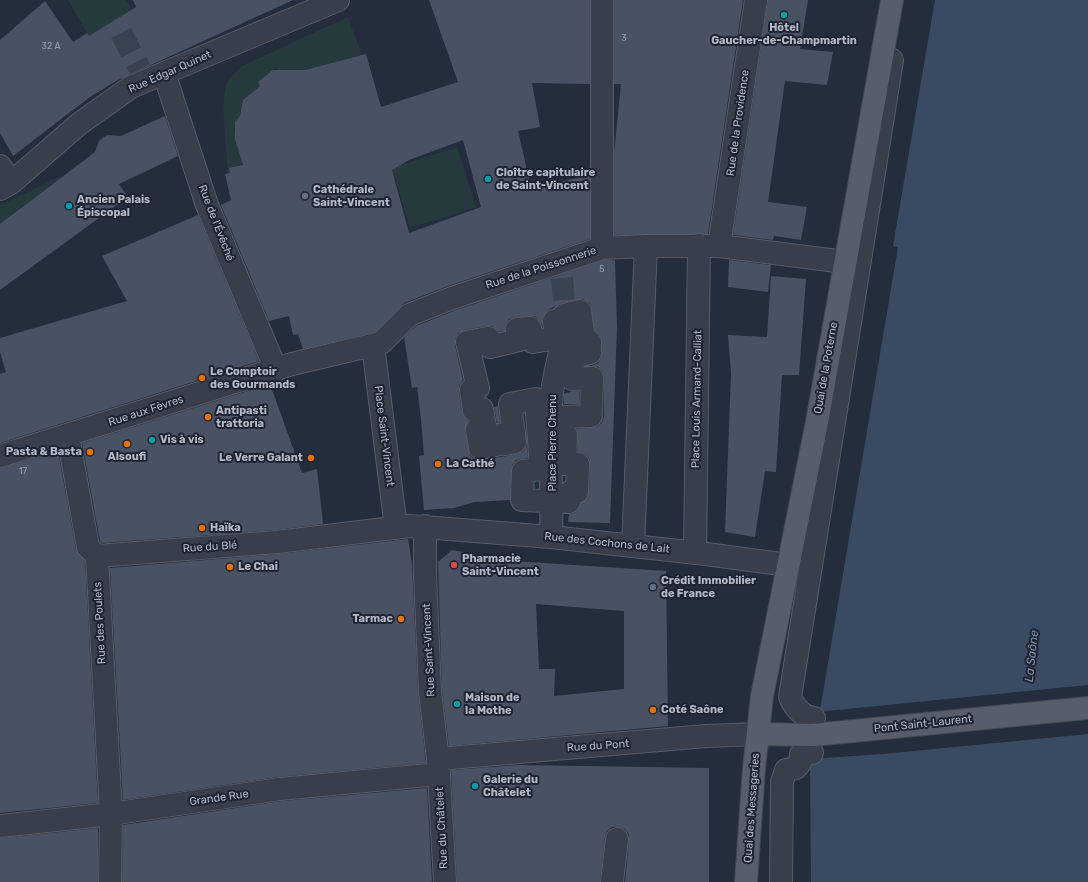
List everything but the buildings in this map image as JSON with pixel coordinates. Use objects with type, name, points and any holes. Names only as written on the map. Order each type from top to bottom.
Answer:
[{"type":"main road","name":"Quai de la Poterne","points":[[758,734],[762,696],[817,422],[844,262],[892,0]]},
{"type":"main road","name":"Pont Saint-Laurent","points":[[758,734],[802,747],[814,735],[1088,708]]},
{"type":"main road","name":"Quai des Messageries","points":[[746,882],[758,734]]},
{"type":"street","name":"Rue Edgar Quinet","points":[[4,179],[126,91],[164,73],[338,0]]},
{"type":"street","points":[[602,0],[602,248]]},
{"type":"street","name":"Rue de la Providence","points":[[709,245],[756,0]]},
{"type":"street","name":"Quai de la Poterne","points":[[802,710],[901,0]]},
{"type":"street","name":"Rue de l'Évêché","points":[[164,73],[207,205],[284,367]]},
{"type":"street","name":"Rue de la Poissonnerie","points":[[373,345],[381,343],[409,315],[452,298],[566,265],[602,248],[709,245],[844,262]]},
{"type":"street","name":"Place Louis Armand-Calliat","points":[[695,553],[709,245]]},
{"type":"street","points":[[633,546],[646,246]]},
{"type":"street","name":"Place Pierre Chenu","points":[[580,311],[583,332],[574,333],[570,336],[571,342],[590,342],[590,353],[573,357],[572,379],[592,378],[593,398],[591,416],[561,417],[560,435],[566,436],[565,464],[578,464],[577,492],[570,492],[569,502],[553,502],[522,500],[523,471],[541,469],[536,399],[510,404],[515,442],[505,444],[504,434],[495,436],[496,445],[480,448],[477,429],[485,428],[482,409],[474,410],[471,390],[478,388],[467,342],[488,338],[490,347],[519,340],[517,329],[530,328],[533,342],[556,338],[554,321],[558,321],[565,314],[580,311]]},
{"type":"street","name":"Place Pierre Chenu","points":[[551,537],[553,502],[551,421],[552,392],[562,341],[565,314]]},
{"type":"street","points":[[284,367],[373,345]]},
{"type":"street","name":"Place Saint-Vincent","points":[[373,345],[396,528]]},
{"type":"street","name":"Rue aux Fèvres","points":[[0,456],[68,436],[284,367]]},
{"type":"street","name":"Rue des Poulets","points":[[68,436],[88,546],[97,556],[111,814],[110,882]]},
{"type":"street","points":[[396,528],[426,526]]},
{"type":"street","name":"Rue des Cochons de Lait","points":[[426,526],[450,530],[551,537],[788,565]]},
{"type":"street","name":"Rue Saint-Vincent","points":[[426,526],[425,574],[430,692],[438,766]]},
{"type":"street","name":"Rue du Blé","points":[[97,556],[323,537],[396,528]]},
{"type":"street","name":"Rue du Pont","points":[[438,766],[706,736],[758,734]]},
{"type":"street","points":[[780,882],[782,782],[786,770],[796,768],[800,763],[802,747]]},
{"type":"street","name":"Grande Rue","points":[[0,826],[111,814],[438,766]]},
{"type":"street","name":"Rue du Châtelet","points":[[438,766],[445,882]]},
{"type":"street","points":[[612,882],[617,839]]},
{"type":"shaded area","points":[[68,0],[125,0],[142,22],[89,36]]},
{"type":"shaded area","points":[[348,17],[362,55],[304,70],[297,78],[297,70],[293,70],[293,78],[281,80],[277,68],[274,69],[277,81],[261,80],[258,82],[263,90],[242,117],[235,122],[234,130],[239,152],[247,150],[251,168],[236,171],[235,167],[230,168],[230,173],[228,173],[224,128],[224,94],[227,83],[242,66]]},
{"type":"shaded area","points":[[457,147],[476,207],[410,228],[392,168]]},
{"type":"shaded area","points":[[64,175],[0,224],[0,205]]},
{"type":"water","name":"La Saône","points":[[935,0],[1088,0],[1088,882],[811,882],[810,770],[898,247],[893,246]]},
{"type":"pier","points":[[1088,685],[1088,734],[883,754],[810,759],[817,712]]},
{"type":"tunnel","points":[[121,33],[140,69]]},
{"type":"tunnel","points":[[562,278],[565,314]]},
{"type":"place","name":"Hôtel Gaucher-de-Champmartin","points":[[784,15]]},
{"type":"place","name":"Cloître capitulaire de Saint-Vincent","points":[[488,179]]},
{"type":"place","name":"Cathédrale Saint-Vincent","points":[[305,196]]},
{"type":"place","name":"Ancien Palais Épiscopal","points":[[69,206]]},
{"type":"place","name":"Le Comptoir des Gourmands","points":[[202,378]]},
{"type":"place","name":"Antipasti trattoria","points":[[208,417]]},
{"type":"place","name":"Vis à vis","points":[[152,440]]},
{"type":"place","name":"Alsoufi","points":[[127,444]]},
{"type":"place","name":"Pasta & Basta","points":[[90,452]]},
{"type":"place","name":"Le Verre Galant","points":[[311,458]]},
{"type":"place","name":"La Cathé","points":[[438,464]]},
{"type":"place","name":"Haïka","points":[[202,528]]},
{"type":"place","name":"Pharmacie Saint-Vincent","points":[[454,565]]},
{"type":"place","name":"Le Chai","points":[[230,567]]},
{"type":"place","name":"Crédit Immobilier de France","points":[[653,587]]},
{"type":"place","name":"Tarmac","points":[[401,619]]},
{"type":"place","name":"Maison de la Mothe","points":[[457,704]]},
{"type":"place","name":"Coté Saône","points":[[653,710]]},
{"type":"place","name":"Galerie du Châtelet","points":[[475,786]]}]
